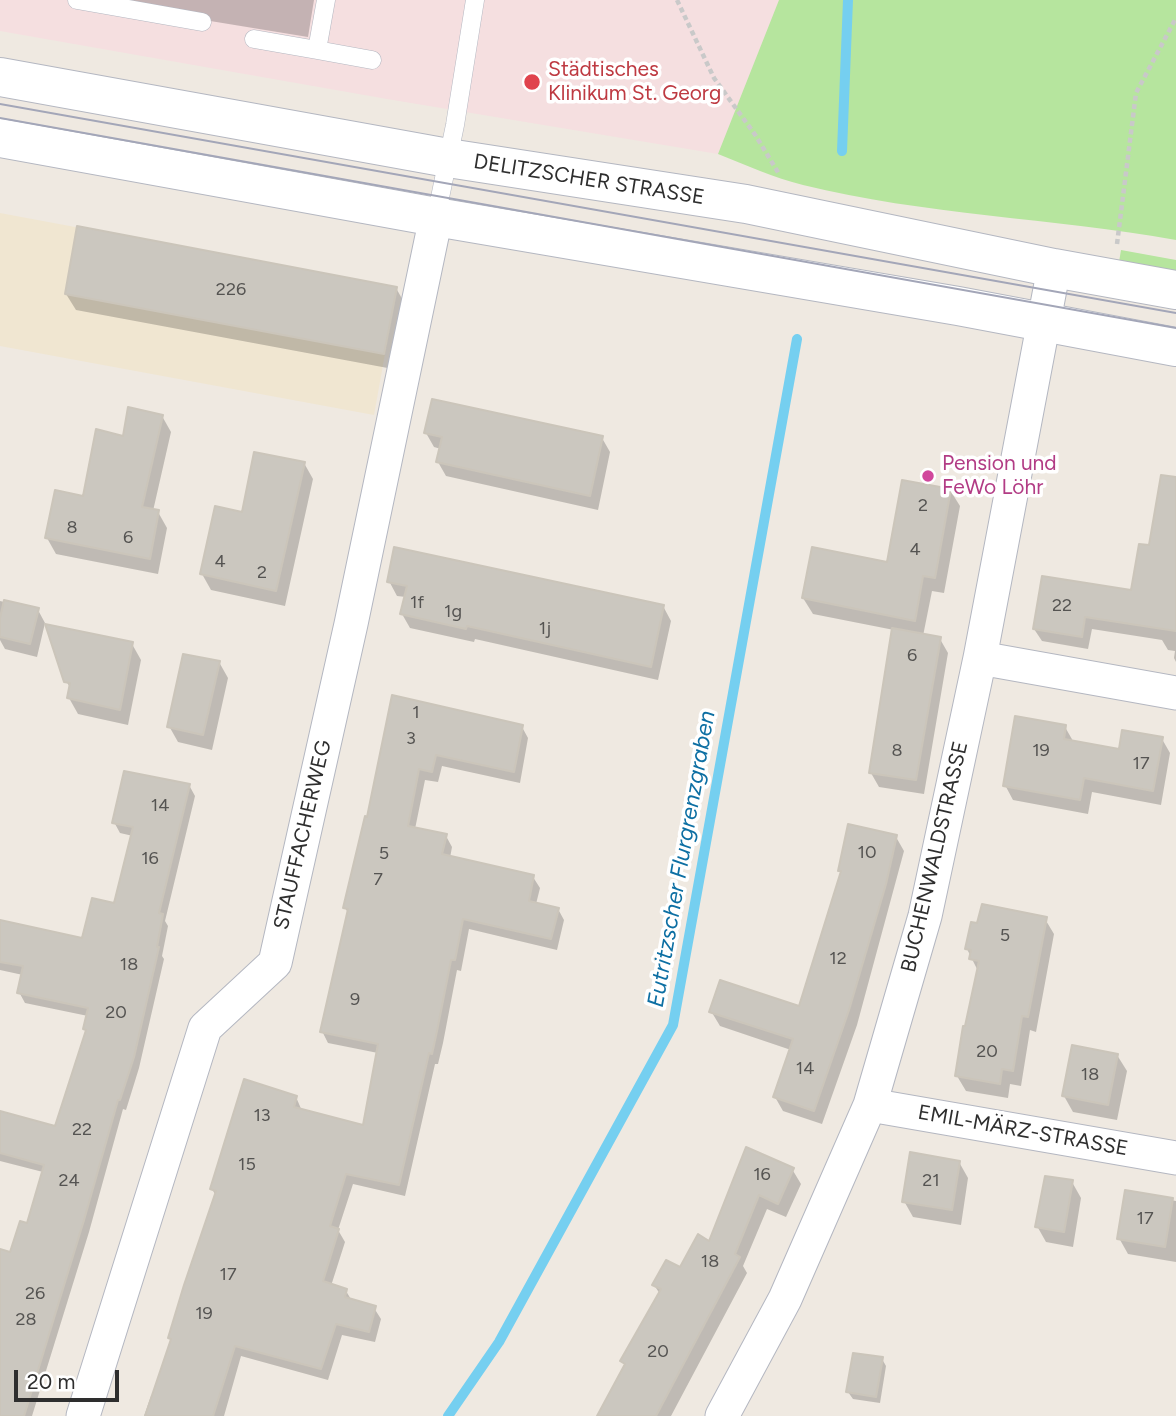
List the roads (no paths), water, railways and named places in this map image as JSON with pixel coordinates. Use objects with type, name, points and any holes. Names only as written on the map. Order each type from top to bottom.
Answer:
[{"type":"main road","name":"DELITZSCHER STRASSE","points":[[0,77],[449,158],[746,204],[1054,268],[1176,290]]},
{"type":"main road","points":[[0,138],[1176,346]]},
{"type":"street","name":"STAUFFACHERWEG","points":[[83,1416],[205,1028],[275,963],[349,633],[436,217]]},
{"type":"street","name":"BUCHENWALDSTRASSE","points":[[722,1416],[785,1299],[870,1105],[925,916],[980,659],[1054,268]]},
{"type":"street","points":[[980,659],[1176,693]]},
{"type":"street","name":"EMIL-MÄRZ-STRASSE","points":[[870,1105],[1176,1158]]},
{"type":"lane","points":[[77,0],[202,22]]},
{"type":"lane","points":[[317,50],[326,0]]},
{"type":"lane","points":[[436,217],[449,158],[475,0]]},
{"type":"lane","points":[[254,39],[372,60]]},
{"type":"waterway","name":"Eutritzscher Flurgrenzgraben","points":[[842,151],[848,0]]},
{"type":"waterway","name":"Eutritzscher Flurgrenzgraben","points":[[448,1416],[499,1342],[673,1025],[797,339]]},
{"type":"tram line","points":[[0,104],[1176,313]]},
{"type":"tram line","points":[[0,118],[1176,328]]},
{"type":"place","name":"Städtisches Klinikum St. Georg","points":[[532,82]]},
{"type":"place","name":"Pension und FeWo Löhr","points":[[928,476]]}]
